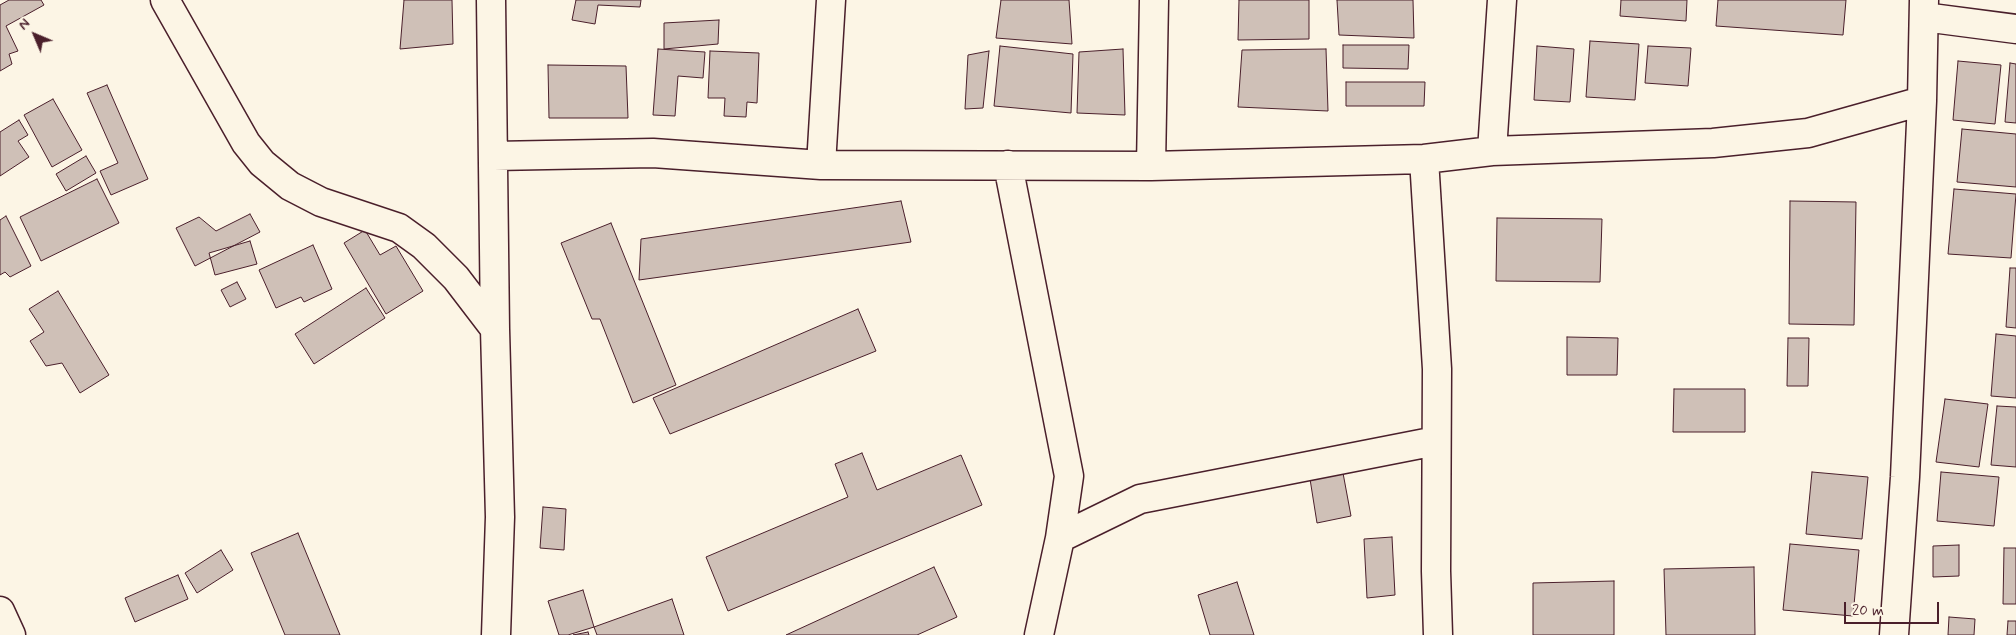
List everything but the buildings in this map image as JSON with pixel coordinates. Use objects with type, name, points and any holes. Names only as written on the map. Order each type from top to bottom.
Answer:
[{"type":"street","points":[[166,0],[246,143],[262,163],[290,186],[320,202],[400,228],[424,246],[456,278],[495,329]]},
{"type":"street","points":[[491,0],[495,329],[500,517],[496,635]]},
{"type":"street","points":[[821,165],[831,0]]},
{"type":"street","points":[[1151,166],[1154,0]]},
{"type":"street","points":[[1492,151],[1502,0]]},
{"type":"street","points":[[1894,635],[1905,476],[1922,101],[1924,9],[2016,28]]},
{"type":"street","points":[[494,156],[653,152],[821,165],[1008,166],[1151,166],[1424,159],[1492,151],[1713,143],[1808,133],[1922,101]]},
{"type":"street","points":[[1424,159],[1437,368],[1436,571],[1438,635]]},
{"type":"street","points":[[1008,166],[1049,366],[1069,476],[1060,538],[1039,635]]},
{"type":"street","points":[[1060,538],[1140,499],[1436,441]]},
{"type":"street","points":[[0,611],[11,635]]}]
